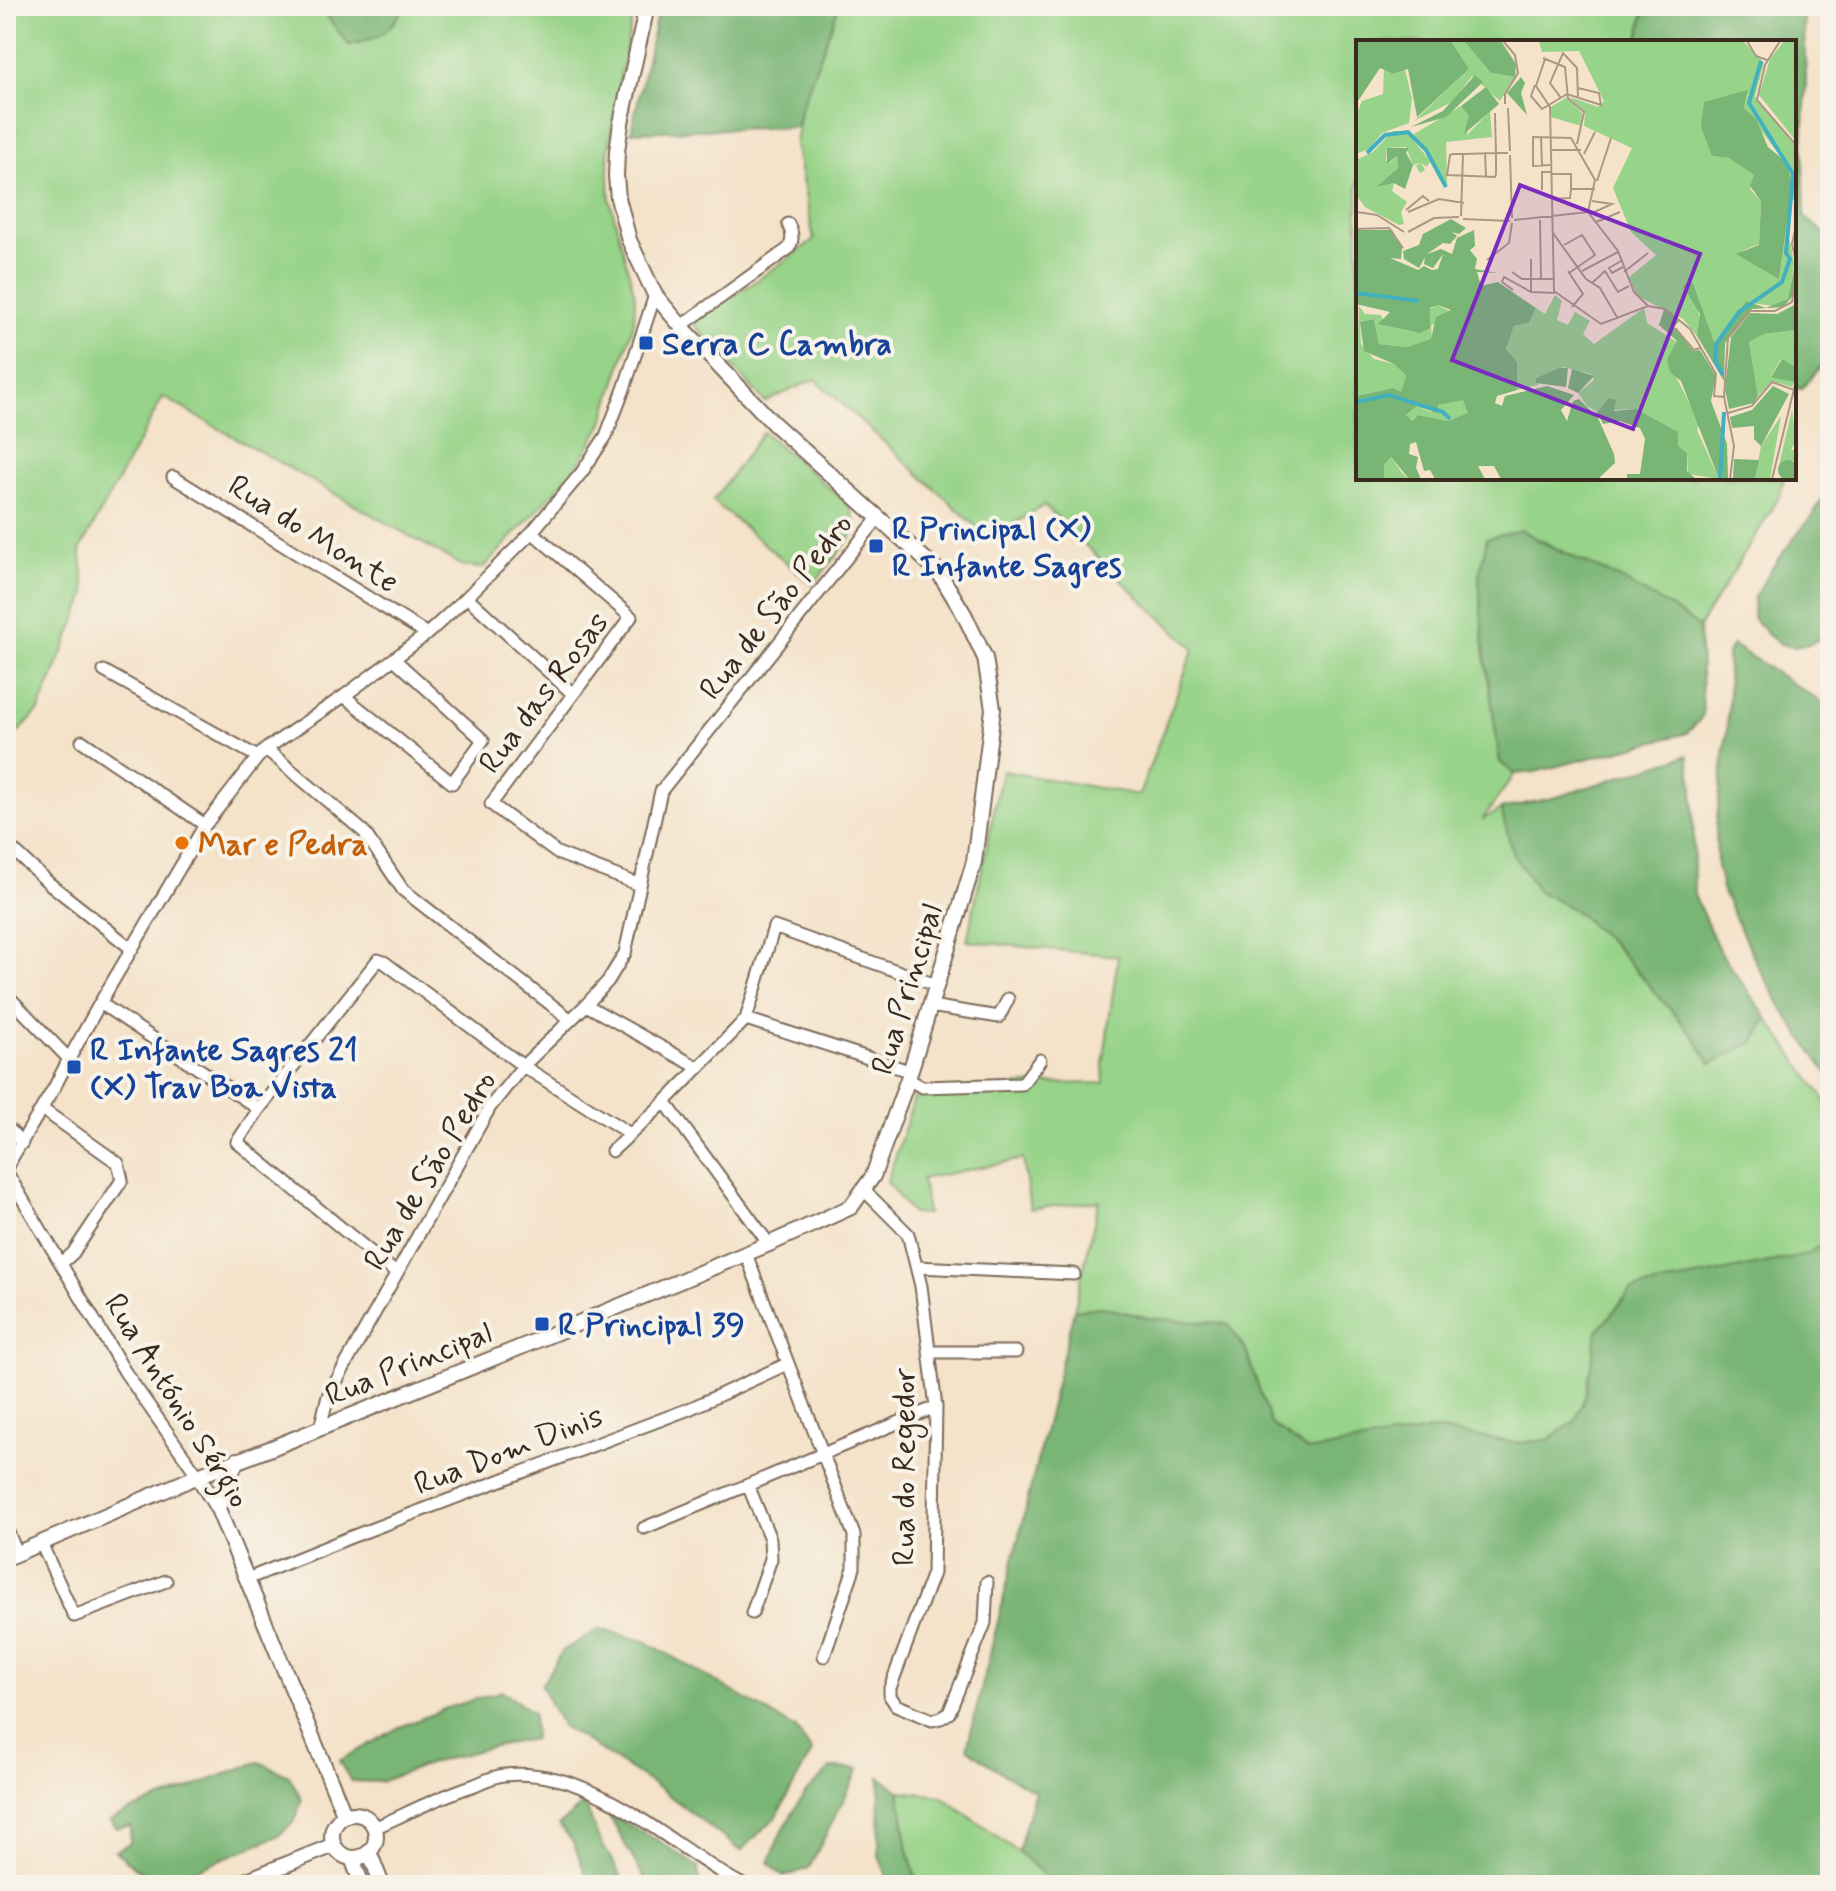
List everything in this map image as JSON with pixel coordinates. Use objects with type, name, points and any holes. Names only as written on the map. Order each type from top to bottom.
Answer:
[{"type":"street","name":"Rua Principal","points":[[11,1556],[198,1476],[769,1244],[851,1207],[873,1176],[909,1075],[974,862],[993,709],[985,658],[964,614],[938,571],[774,424],[655,295],[629,240],[618,198],[616,176],[621,123],[647,6]]},
{"type":"street","points":[[681,326],[788,249],[793,238],[788,224]]},
{"type":"street","points":[[6,1170],[205,825],[262,753],[427,634],[532,532],[582,472],[606,436],[655,295]]},
{"type":"street","name":"Rua do Monte","points":[[173,477],[427,634]]},
{"type":"street","name":"Rua de São Pedro","points":[[320,1428],[328,1396],[490,1107],[523,1066],[608,981],[625,953],[661,791],[879,517]]},
{"type":"street","name":"Rua das Rosas","points":[[532,532],[631,617],[491,804],[557,853],[640,885]]},
{"type":"street","points":[[467,597],[573,694]]},
{"type":"street","points":[[344,696],[452,783],[483,740],[394,659]]},
{"type":"street","points":[[104,671],[262,753],[364,832],[403,890],[571,1020]]},
{"type":"street","points":[[82,741],[205,825]]},
{"type":"street","points":[[12,849],[50,884],[132,949]]},
{"type":"street","points":[[612,1151],[746,1019],[774,927],[936,985]]},
{"type":"street","points":[[396,1273],[237,1142],[259,1109],[378,960],[523,1066],[630,1134]]},
{"type":"street","points":[[6,994],[69,1059]]},
{"type":"street","points":[[930,1006],[999,1017],[1008,999]]},
{"type":"street","points":[[100,1003],[259,1109]]},
{"type":"street","points":[[586,1005],[697,1067]]},
{"type":"street","points":[[746,1019],[909,1075],[922,1087],[1022,1084],[1040,1060]]},
{"type":"street","points":[[665,1102],[769,1244]]},
{"type":"street","points":[[42,1109],[118,1163],[122,1180],[73,1253],[62,1263]]},
{"type":"street","points":[[6,1126],[22,1143]]},
{"type":"street","name":"Rua António Sérgio","points":[[6,1170],[125,1372],[218,1509],[345,1816]]},
{"type":"street","name":"Rua do Regedor","points":[[864,1190],[908,1234],[921,1286],[936,1407],[933,1573],[890,1688],[890,1696],[896,1705],[932,1720],[949,1713],[985,1623],[987,1582]]},
{"type":"street","points":[[746,1254],[854,1535],[854,1568],[824,1656]]},
{"type":"street","points":[[917,1267],[1074,1274]]},
{"type":"street","points":[[929,1352],[1016,1352]]},
{"type":"street","name":"Rua Dom Dinis","points":[[247,1579],[689,1409],[787,1364]]},
{"type":"street","points":[[644,1528],[936,1407]]},
{"type":"street","points":[[218,1509],[237,1460]]},
{"type":"street","points":[[748,1485],[770,1539],[771,1559],[752,1613]]},
{"type":"street","points":[[6,1528],[11,1556]]},
{"type":"street","points":[[41,1543],[74,1616],[166,1581]]},
{"type":"street","points":[[374,1828],[458,1790],[502,1776],[532,1775],[565,1780],[595,1793],[646,1823],[721,1880],[743,1885]]},
{"type":"street","points":[[345,1816],[362,1816],[374,1828],[376,1837],[373,1846],[360,1857],[345,1856],[334,1845],[333,1828],[345,1816]]},
{"type":"street","points":[[235,1885],[334,1845]]},
{"type":"street","points":[[368,1853],[382,1885]]},
{"type":"street","points":[[352,1858],[362,1885]]},
{"type":"green space","points":[[6,6],[319,6],[349,45],[394,23],[405,6],[635,6],[608,155],[610,200],[635,296],[634,323],[602,425],[573,472],[483,568],[463,566],[163,397],[80,550],[86,595],[39,711],[6,744]]},
{"type":"green space","points":[[319,6],[405,6],[382,33],[349,45]]},
{"type":"green space","points":[[659,6],[839,6],[800,110],[797,127],[631,132]]},
{"type":"green space","points":[[839,6],[1645,6],[1638,40],[1356,40],[1356,480],[1784,480],[1780,496],[1699,627],[1667,605],[1521,530],[1479,576],[1484,648],[1500,762],[1515,774],[1482,820],[1501,809],[1513,854],[1538,891],[1573,909],[1613,944],[1693,1035],[1711,1064],[1755,1041],[1767,1018],[1830,1107],[1830,1239],[1806,1255],[1631,1290],[1597,1332],[1586,1394],[1575,1422],[1548,1440],[1519,1443],[1434,1430],[1308,1451],[1271,1424],[1246,1351],[1228,1324],[1148,1318],[1102,1307],[1074,1310],[1099,1201],[1030,1209],[1023,1159],[922,1179],[927,1214],[912,1214],[887,1182],[916,1093],[1039,1084],[1104,1083],[1103,1065],[1118,956],[967,941],[1002,771],[1139,795],[1194,648],[1044,505],[990,539],[815,379],[765,402],[694,324],[697,318],[814,240],[795,144],[800,110]]},
{"type":"green space","points":[[1646,6],[1803,6],[1805,217],[1830,238],[1830,356],[1801,389],[1796,388],[1796,40],[1638,40]]},
{"type":"green space","points":[[763,432],[849,505],[854,519],[852,535],[813,585],[713,501]]},
{"type":"green space","points":[[1830,466],[1830,634],[1810,643],[1782,645],[1753,618],[1754,597],[1778,559],[1815,512],[1825,493]]},
{"type":"green space","points":[[1521,530],[1615,576],[1699,627],[1703,716],[1687,733],[1535,772],[1515,774],[1500,762],[1484,648],[1479,576],[1487,538]]},
{"type":"green space","points":[[1733,645],[1830,708],[1830,1077],[1787,1016],[1756,962],[1723,892],[1717,866],[1716,827],[1729,694],[1727,654]]},
{"type":"green space","points":[[1688,755],[1693,787],[1694,895],[1719,950],[1767,1018],[1755,1041],[1711,1064],[1693,1035],[1613,944],[1573,909],[1538,891],[1513,854],[1501,809],[1557,797]]},
{"type":"green space","points":[[1830,1239],[1830,1885],[1056,1885],[1018,1852],[1035,1791],[1002,1773],[967,1748],[1074,1310],[1102,1307],[1148,1318],[1228,1324],[1246,1351],[1271,1424],[1308,1451],[1434,1430],[1519,1443],[1548,1440],[1575,1421],[1586,1394],[1597,1332],[1631,1290],[1805,1255]]},
{"type":"green space","points":[[599,1629],[645,1641],[744,1698],[796,1729],[812,1752],[776,1817],[741,1851],[662,1790],[561,1725],[541,1685],[562,1651]]},
{"type":"green space","points":[[502,1691],[533,1713],[534,1739],[431,1763],[380,1782],[351,1781],[339,1761],[398,1728],[447,1708]]},
{"type":"green space","points":[[259,1762],[289,1776],[302,1800],[293,1823],[278,1836],[157,1885],[115,1851],[130,1843],[130,1826],[117,1828],[110,1821],[118,1816]]},
{"type":"green space","points":[[831,1768],[859,1769],[809,1868],[784,1877],[769,1863],[780,1835],[804,1794]]},
{"type":"green space","points":[[880,1777],[899,1791],[908,1850],[918,1885],[890,1885],[879,1855]]},
{"type":"green space","points":[[899,1791],[941,1796],[1018,1852],[1056,1885],[918,1885],[908,1850]]},
{"type":"green space","points":[[585,1803],[597,1835],[626,1885],[590,1885],[573,1842],[559,1825]]},
{"type":"green space","points":[[608,1814],[659,1841],[698,1867],[700,1885],[648,1885]]},
{"type":"place","name":"Serra C Cambra","points":[[646,343]]},
{"type":"place","name":"R Principal (X) R Infante Sagres","points":[[876,546]]},
{"type":"place","name":"Mar e Pedra","points":[[182,843]]},
{"type":"place","name":"R Infante Sagres 21 (X) Trav Boa Vista","points":[[74,1067]]},
{"type":"place","name":"R Principal 39","points":[[542,1324]]}]
